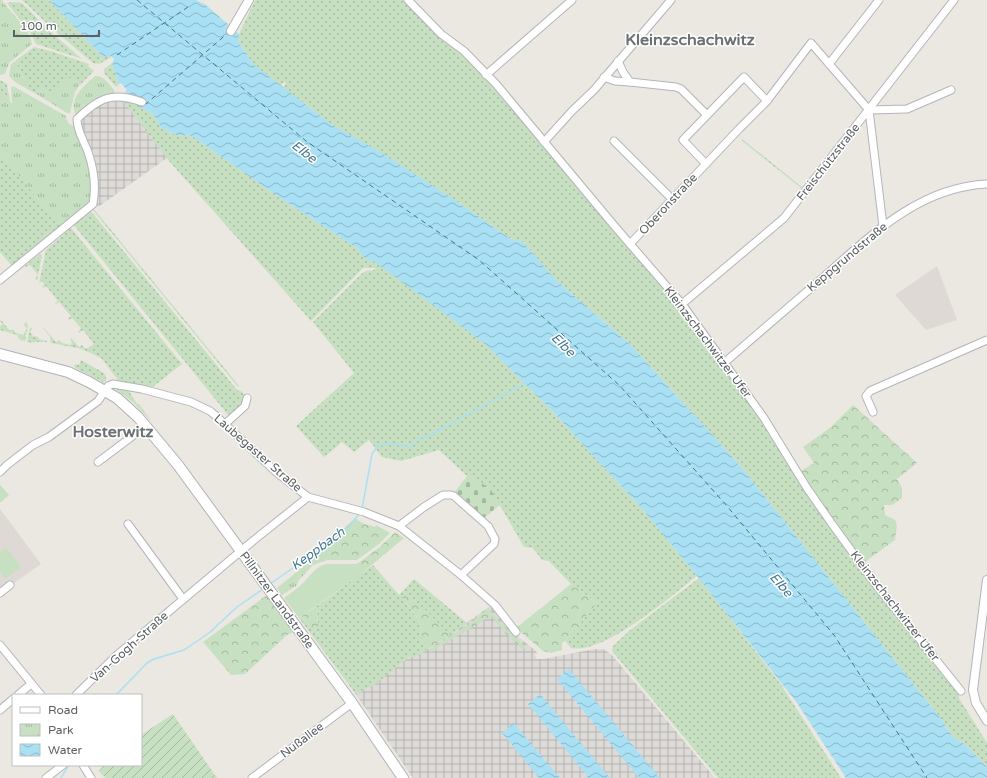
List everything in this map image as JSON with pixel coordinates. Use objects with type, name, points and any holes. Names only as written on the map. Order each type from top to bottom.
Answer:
[{"type":"main road","name":"Pillnitzer Landstraße","points":[[0,354],[68,372],[105,390],[138,417],[178,465],[267,586],[352,703],[403,778]]},
{"type":"street","name":"Kleinzschachwitzer Ufer","points":[[408,0],[441,34],[464,51],[486,75],[682,304],[771,428],[807,488],[837,531],[877,586],[961,691]]},
{"type":"street","points":[[486,75],[572,0]]},
{"type":"street","points":[[544,142],[572,111],[594,90],[671,0]]},
{"type":"street","points":[[879,0],[829,64],[869,110],[883,226]]},
{"type":"street","name":"Freischützstraße","points":[[682,304],[784,218],[954,0]]},
{"type":"street","points":[[231,31],[248,1]]},
{"type":"street","name":"Oberonstraße","points":[[630,244],[767,101],[811,43],[829,64]]},
{"type":"street","points":[[618,61],[630,82]]},
{"type":"street","points":[[604,77],[615,81],[676,87],[681,89],[707,115]]},
{"type":"street","name":"Oberonstraße","points":[[706,164],[682,140],[744,77],[767,101]]},
{"type":"street","points":[[869,110],[906,109],[951,90]]},
{"type":"street","points":[[0,280],[92,204],[95,192],[93,172],[88,152],[77,125],[77,119],[88,108],[111,96],[120,96],[142,102]]},
{"type":"street","points":[[614,141],[672,199]]},
{"type":"street","name":"Keppgrundstraße","points":[[724,363],[883,226],[925,199],[950,190],[967,186],[987,184]]},
{"type":"street","points":[[873,412],[866,396],[870,391],[987,340]]},
{"type":"street","name":"Laubegaster Straße","points":[[105,390],[108,386],[113,384],[142,389],[191,402],[210,411],[276,472],[308,497],[362,511],[399,526],[461,575],[495,605],[516,632]]},
{"type":"street","points":[[0,472],[42,438],[48,437],[98,401],[105,390]]},
{"type":"street","points":[[225,424],[245,406],[247,398]]},
{"type":"street","points":[[98,462],[146,426]]},
{"type":"street","points":[[399,526],[443,495],[454,496],[488,526],[495,539],[494,544],[461,575]]},
{"type":"street","name":"Van-Gogh-Straße","points":[[77,694],[117,655],[308,497]]},
{"type":"street","points":[[128,524],[183,599]]},
{"type":"street","points":[[987,580],[973,690],[976,703],[987,721]]},
{"type":"street","points":[[0,593],[10,586]]},
{"type":"street","points":[[0,645],[40,694]]},
{"type":"street","points":[[19,694],[31,684]]},
{"type":"street","points":[[0,710],[12,700]]},
{"type":"street","name":"Nußallee","points":[[252,778],[352,703]]},
{"type":"street","points":[[46,778],[62,766]]},
{"type":"street","points":[[84,766],[91,778]]},
{"type":"shaded area","points":[[121,98],[167,158],[98,207],[96,205],[97,192],[79,125],[80,120],[90,110],[101,104]]},
{"type":"shaded area","points":[[937,266],[957,320],[926,330],[895,295]]},
{"type":"shaded area","points":[[0,509],[41,564],[0,593]]},
{"type":"shaded area","points":[[490,606],[516,635],[536,651],[536,659],[594,649],[603,649],[611,654],[715,778],[413,778],[355,693],[361,692],[373,685],[409,657],[415,657],[450,635]]},
{"type":"green space","points":[[0,0],[2,0],[24,26],[28,32],[32,44],[9,63],[5,74],[0,75]]},
{"type":"green space","points":[[22,0],[49,0],[103,57],[112,57],[99,64],[93,63],[55,31]]},
{"type":"green space","points":[[255,0],[406,0],[463,53],[491,82],[544,143],[543,146],[549,151],[589,201],[680,306],[775,439],[804,489],[960,690],[959,698],[987,743],[987,767],[970,749],[952,736],[942,720],[743,469],[631,345],[556,280],[523,242],[509,238],[461,204],[331,124],[282,88],[286,84],[284,82],[280,86],[253,64],[238,41],[239,34]]},
{"type":"green space","points":[[7,3],[22,3],[52,33],[82,59],[36,44],[31,34]]},
{"type":"green space","points":[[34,47],[89,64],[88,66],[94,71],[79,86],[76,80],[53,95],[42,89],[38,95],[25,88],[27,83],[15,61]]},
{"type":"green space","points":[[15,61],[27,83],[25,88],[9,76],[11,64]]},
{"type":"green space","points":[[112,63],[119,84],[116,87],[104,73],[104,69]]},
{"type":"green space","points":[[95,76],[106,80],[114,90],[114,93],[92,102],[78,115],[76,115],[74,103],[78,93]]},
{"type":"green space","points":[[67,77],[76,80],[79,86],[75,92],[70,113],[67,113],[38,95],[42,89],[53,95],[57,85]]},
{"type":"green space","points":[[0,80],[7,84],[10,102],[0,90]]},
{"type":"green space","points":[[13,86],[66,116],[68,122],[74,126],[86,154],[92,186],[88,205],[61,227],[0,153],[0,90],[12,104],[11,88]]},
{"type":"green space","points":[[121,98],[134,103],[153,114],[161,127],[176,135],[192,136],[280,198],[357,248],[369,260],[375,261],[484,342],[555,414],[644,511],[697,576],[619,634],[601,643],[585,648],[571,648],[565,641],[597,603],[571,584],[549,561],[542,560],[533,548],[524,547],[491,490],[479,481],[467,476],[439,450],[401,461],[382,457],[369,440],[354,452],[342,442],[324,457],[296,426],[354,373],[313,322],[361,274],[376,268],[363,268],[311,321],[169,161]]},
{"type":"green space","points":[[742,139],[802,187],[801,188],[741,140]]},
{"type":"green space","points":[[0,153],[61,227],[12,266],[0,252]]},
{"type":"green space","points":[[93,208],[239,386],[238,387],[92,209]]},
{"type":"green space","points":[[90,210],[237,390],[241,391],[245,396],[243,405],[229,416],[73,224]]},
{"type":"green space","points":[[71,228],[182,364],[150,389],[119,382],[102,359],[82,349],[51,343],[51,338],[43,328],[56,342],[59,340],[62,343],[70,345],[72,343],[71,338],[79,347],[82,345],[84,348],[88,348],[94,344],[83,330],[79,333],[78,332],[81,328],[72,318],[69,320],[68,319],[71,316],[59,302],[56,304],[55,303],[58,301],[46,286],[43,288],[42,287],[44,284],[42,281],[39,283],[46,250]]},
{"type":"green space","points":[[40,254],[42,255],[37,281],[35,278],[38,275],[30,265],[25,266]]},
{"type":"green space","points":[[1,320],[10,331],[13,329],[16,333],[23,335],[27,329],[24,325],[26,322],[28,325],[25,341],[20,340],[17,335],[0,330],[0,326],[3,324],[0,321]]},
{"type":"green space","points":[[30,327],[32,329],[30,332],[34,337],[37,336],[39,339],[47,342],[27,342]]},
{"type":"green space","points":[[81,360],[104,373],[106,381],[103,382],[74,367],[75,364],[79,365]]},
{"type":"green space","points":[[115,388],[127,388],[137,404],[139,404],[152,422],[135,404]]},
{"type":"green space","points":[[853,405],[917,463],[897,479],[902,488],[902,498],[892,505],[884,505],[885,515],[895,520],[897,525],[895,540],[862,564],[811,489],[801,471],[814,463],[803,447],[831,427]]},
{"type":"green space","points":[[467,476],[479,481],[491,490],[500,505],[484,518],[454,493]]},
{"type":"green space","points":[[0,485],[9,495],[1,502],[0,502]]},
{"type":"green space","points":[[355,518],[362,523],[375,527],[376,525],[390,533],[379,544],[357,560],[327,560],[313,565],[310,561]]},
{"type":"green space","points":[[395,532],[404,538],[361,574],[355,564],[381,546]]},
{"type":"green space","points":[[6,547],[21,567],[5,579],[0,572],[0,552]]},
{"type":"green space","points":[[310,561],[313,565],[299,580],[296,586],[282,595],[277,588]]},
{"type":"green space","points":[[326,564],[355,564],[361,574],[299,618],[284,598],[302,584],[316,569]]},
{"type":"green space","points":[[373,565],[399,595],[414,579],[467,623],[450,635],[414,601],[408,593],[405,602],[421,623],[422,643],[428,649],[415,657],[409,657],[376,683],[355,693],[299,618],[302,616],[313,631],[318,626],[317,606]]},
{"type":"green space","points":[[699,578],[780,683],[841,778],[718,778],[612,651],[613,646],[629,631]]},
{"type":"green space","points":[[571,584],[597,603],[562,643],[562,650],[551,653],[543,651],[516,628]]},
{"type":"green space","points":[[405,593],[408,593],[414,601],[427,611],[450,635],[428,649],[422,643],[421,623],[402,597]]},
{"type":"green space","points":[[267,595],[294,632],[287,635],[245,674],[231,675],[203,642]]},
{"type":"green space","points":[[317,606],[318,626],[313,631],[302,616]]},
{"type":"green space","points":[[488,608],[509,632],[526,647],[523,650],[505,633],[491,616],[431,652],[429,650],[470,624]]},
{"type":"green space","points":[[173,714],[217,778],[105,778],[99,771],[103,766],[142,766],[142,734]]},
{"type":"water","name":"Elbe","points":[[49,0],[196,0],[206,5],[239,34],[238,41],[253,64],[331,124],[382,153],[461,204],[509,238],[523,242],[556,280],[631,345],[743,469],[942,720],[952,736],[970,749],[987,767],[987,778],[846,778],[797,703],[644,511],[555,414],[484,343],[375,262],[364,257],[357,248],[280,198],[192,136],[176,135],[161,127],[153,114],[138,106],[141,99],[125,92],[127,90],[121,83],[119,84],[112,63],[114,59],[111,56],[103,57]]},
{"type":"water","points":[[569,669],[660,778],[639,778],[557,679]]},
{"type":"water","points":[[540,694],[610,778],[589,778],[528,704]]},
{"type":"water","points":[[514,723],[560,778],[539,778],[502,733]]},
{"type":"waterway","name":"Keppbach","points":[[362,509],[372,454],[378,446],[389,443],[410,447],[422,437],[427,437],[525,383]]},
{"type":"waterway","name":"Keppbach","points":[[270,584],[344,532],[360,513]]},
{"type":"waterway","name":"Keppbach","points":[[117,694],[147,663],[154,659],[184,650],[209,633],[237,607],[263,589]]},
{"type":"waterway","name":"Keppbach","points":[[61,778],[68,766]]},
{"type":"ferry route","points":[[137,0],[306,141],[479,260],[619,385],[727,506],[834,635],[927,778]]},
{"type":"ferry route","points":[[117,55],[188,7]]},
{"type":"ferry route","points":[[145,103],[146,104],[229,32]]},
{"type":"district","name":"Kleinzschachwitz","points":[[690,40]]},
{"type":"district","name":"Hosterwitz","points":[[113,432]]}]
